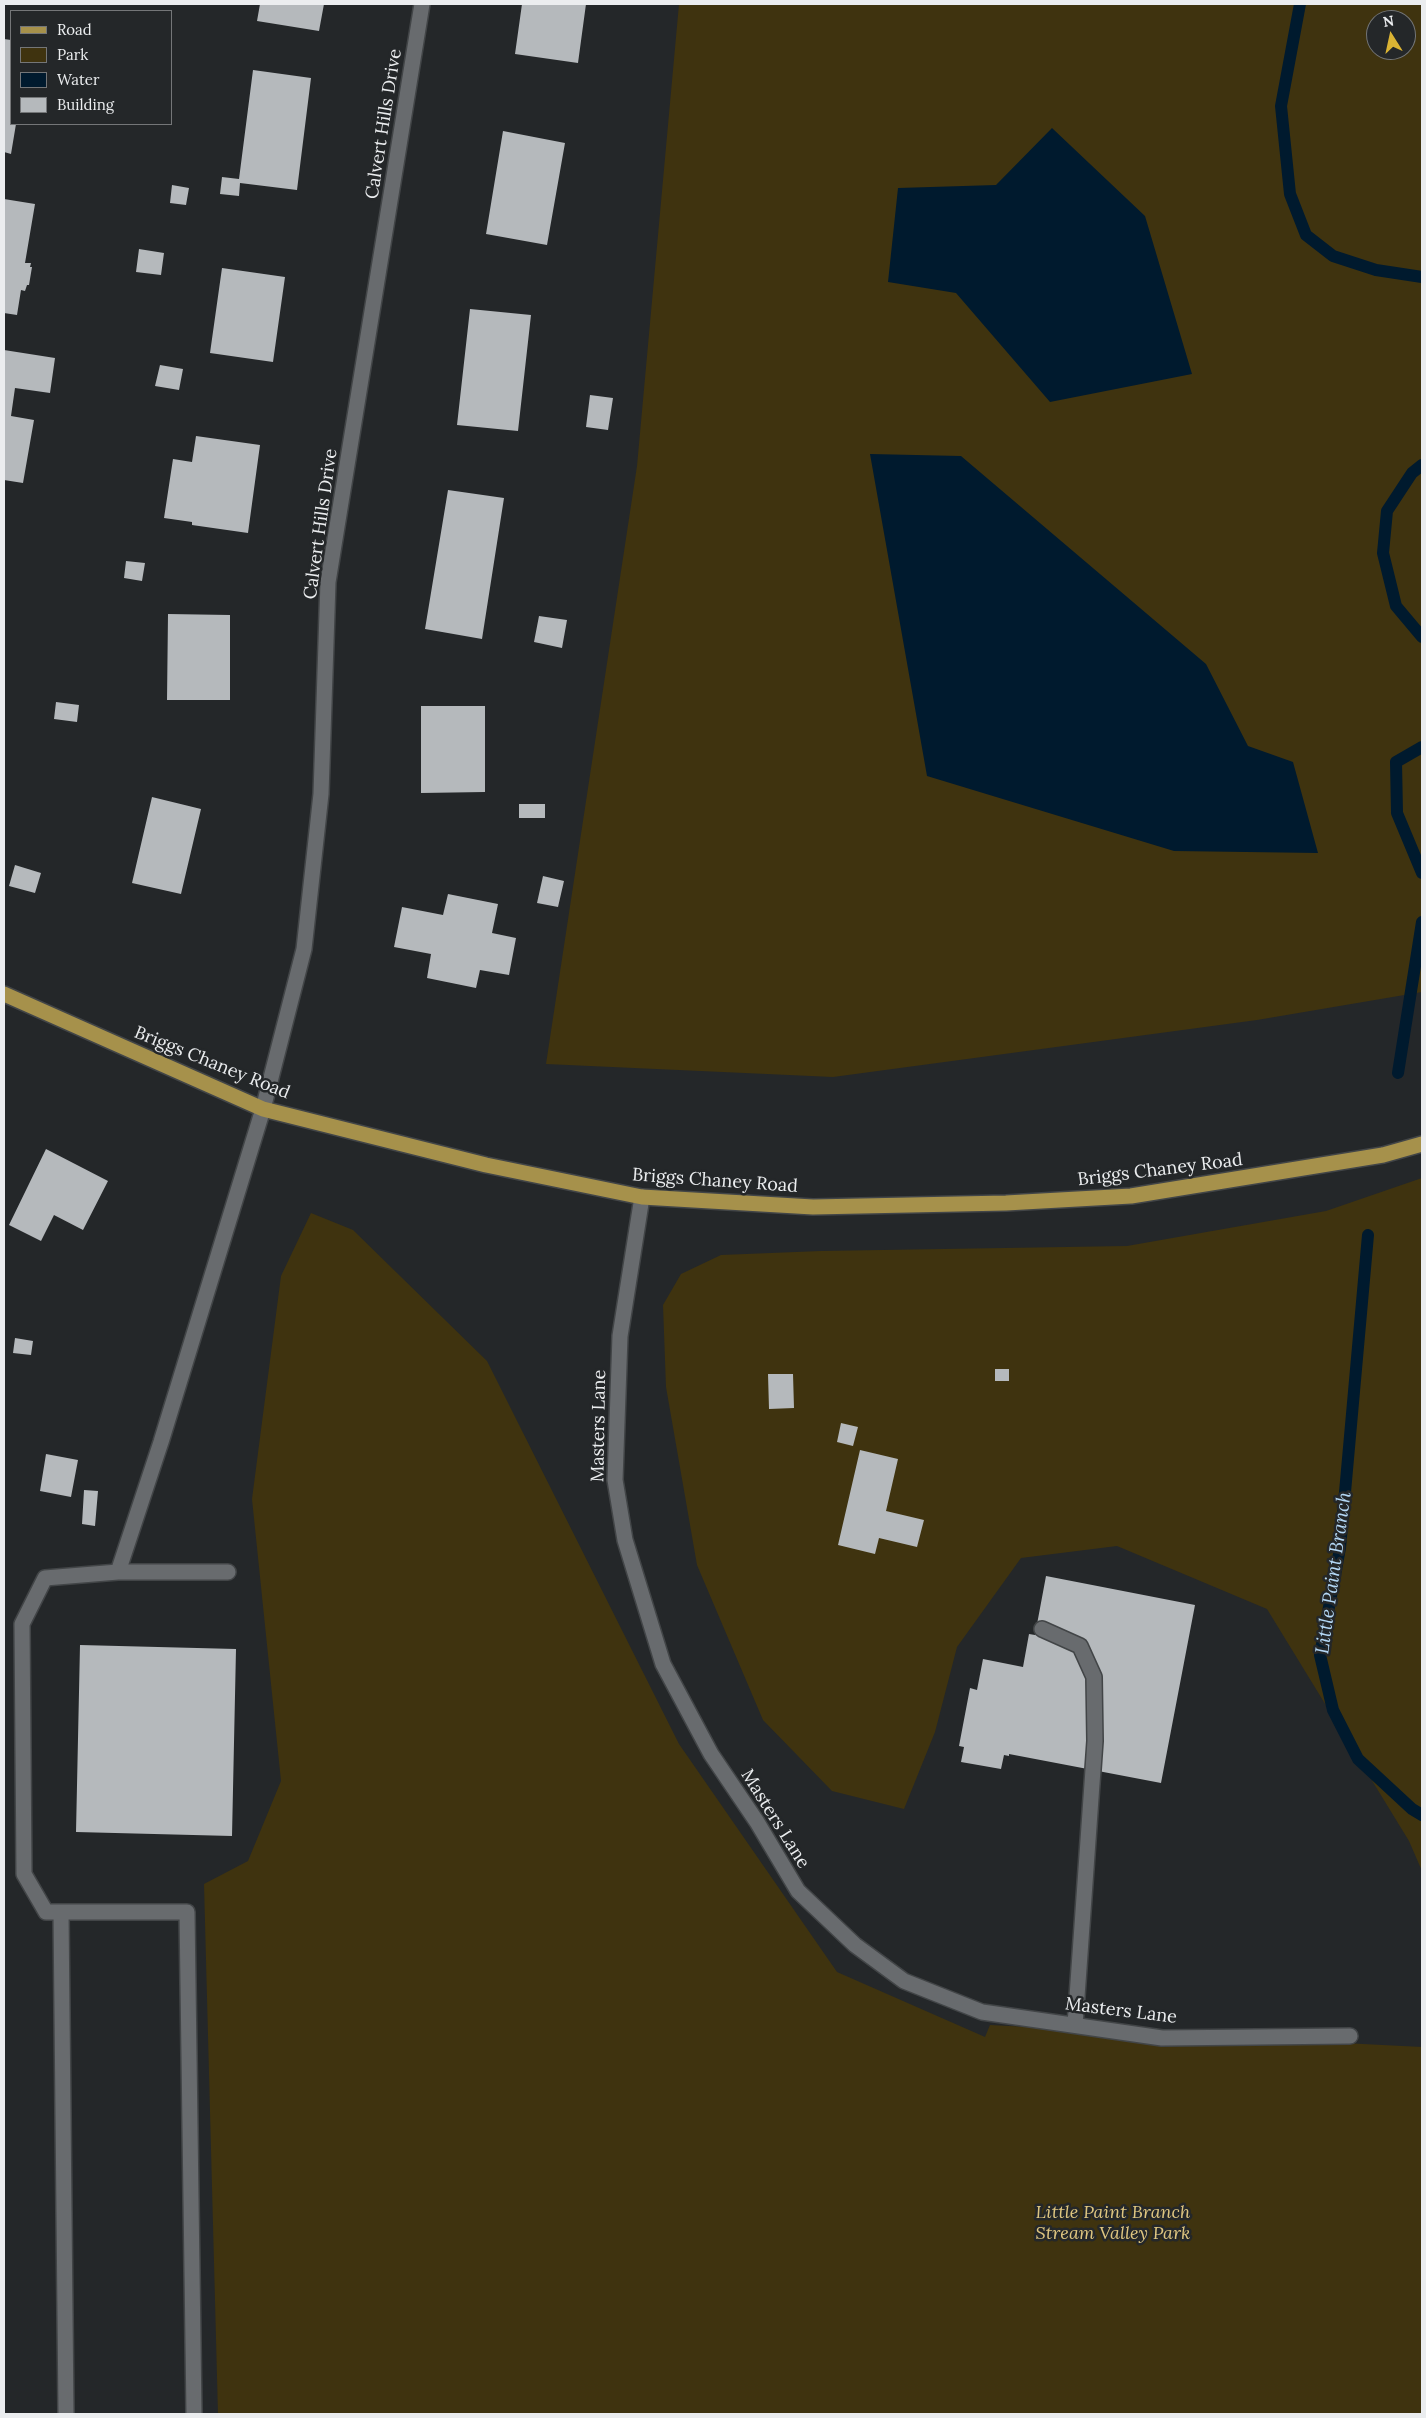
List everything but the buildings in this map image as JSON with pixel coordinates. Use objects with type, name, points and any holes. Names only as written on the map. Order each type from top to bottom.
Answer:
[{"type":"main road","name":"Briggs Chaney Road","points":[[4,994],[263,1109],[486,1165],[642,1197],[813,1207],[1006,1203],[1131,1196],[1383,1156],[1422,1144]]},
{"type":"street","name":"Calvert Hills Drive","points":[[118,1572],[161,1442],[263,1109],[304,949],[321,794],[328,582],[422,4]]},
{"type":"street","name":"Masters Lane","points":[[642,1197],[620,1336],[615,1480],[625,1540],[663,1664],[711,1754],[757,1822],[798,1891],[856,1945],[904,1981],[982,2012],[1162,2038],[1350,2036]]},
{"type":"street","points":[[194,2414],[187,1912],[46,1912],[24,1874],[22,1624],[45,1578],[118,1572],[228,1572]]},
{"type":"street","points":[[1042,1629],[1080,1646],[1094,1677],[1095,1741],[1075,2025]]},
{"type":"street","points":[[61,1912],[66,2414]]},
{"type":"green space","points":[[679,4],[1422,4],[1422,992],[1257,1020],[833,1077],[546,1064],[637,466]]},
{"type":"green space","points":[[1422,1178],[1422,1871],[1409,1841],[1267,1609],[1117,1546],[1021,1558],[957,1647],[935,1732],[904,1809],[832,1791],[763,1720],[697,1565],[666,1387],[663,1305],[681,1274],[721,1255],[821,1251],[1127,1246],[1326,1211]]},
{"type":"green space","name":"Little Paint Branch Stream Valley Park","points":[[311,1213],[353,1230],[487,1361],[679,1744],[837,1972],[985,2037],[990,2025],[1422,2047],[1422,2414],[218,2414],[204,1884],[248,1861],[281,1781],[252,1499],[281,1276]]},
{"type":"water","points":[[1052,128],[1145,216],[1192,374],[1050,402],[956,293],[888,282],[898,188],[996,185]]},
{"type":"water","points":[[870,454],[961,456],[1206,664],[1248,746],[1293,762],[1318,853],[1174,851],[927,776]]},
{"type":"waterway","name":"Little Paint Branch","points":[[1300,4],[1281,106],[1290,194],[1306,235],[1333,256],[1376,270],[1422,277]]},
{"type":"waterway","name":"Little Paint Branch","points":[[1422,465],[1412,473],[1387,511],[1383,553],[1396,606],[1422,637]]},
{"type":"waterway","name":"Little Paint Branch","points":[[1422,747],[1396,762],[1397,813],[1422,873]]},
{"type":"waterway","name":"Little Paint Branch","points":[[1398,1073],[1422,922]]},
{"type":"waterway","name":"Little Paint Branch","points":[[1368,1235],[1340,1548],[1320,1655],[1333,1710],[1358,1759],[1412,1809],[1422,1815]]}]
